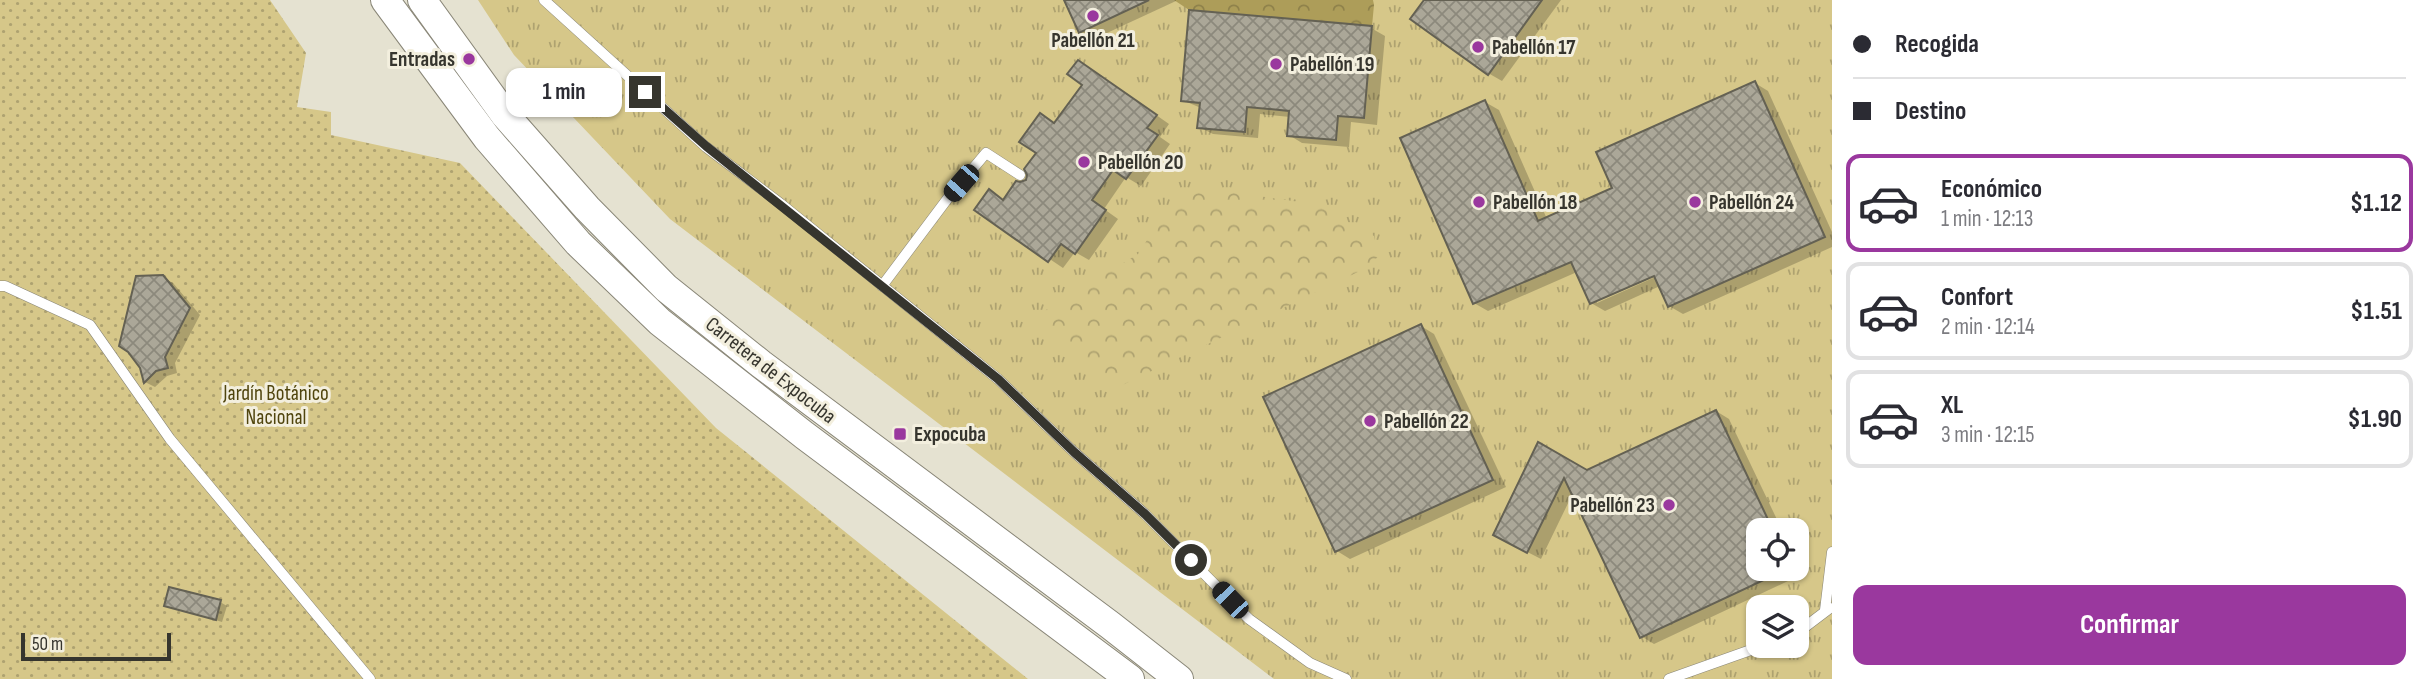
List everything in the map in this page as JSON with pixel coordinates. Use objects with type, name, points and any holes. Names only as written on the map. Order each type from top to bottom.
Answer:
[{"type":"main road","name":"Carretera de Expocuba","points":[[385,0],[487,138],[578,243],[660,322],[804,435],[1130,679]]},
{"type":"main road","name":"Carretera de Expocuba","points":[[422,0],[505,115],[587,208],[666,288],[761,365],[1179,679]]},
{"type":"lane","points":[[544,0],[706,146],[998,379],[1074,452],[1145,514],[1249,619],[1310,663],[1346,679]]},
{"type":"lane","points":[[882,286],[948,198],[986,153],[1020,175]]},
{"type":"lane","points":[[0,286],[90,325],[170,439],[370,679]]},
{"type":"lane","points":[[1809,624],[1829,608],[1832,552]]},
{"type":"lane","points":[[1669,679],[1746,652]]},
{"type":"green space","name":"Jardín Botánico Nacional","points":[[0,0],[270,0],[306,53],[297,107],[331,112],[331,135],[460,163],[716,428],[1028,679],[0,679]]},
{"type":"green space","points":[[478,0],[1832,0],[1832,679],[1274,679],[670,219],[514,55]]},
{"type":"green space","points":[[1174,0],[1373,0],[1374,5],[1372,26],[1189,10]]},
{"type":"green space","points":[[1196,187],[1314,204],[1374,236],[1378,257],[1360,271],[1112,390],[1036,316],[1138,254],[1173,200]]},
{"type":"building","name":"Pabellón 21","points":[[1064,0],[1149,0],[1079,33]]},
{"type":"building","name":"Pabellón 17","points":[[1424,0],[1542,0],[1488,75],[1410,19]]},
{"type":"building","name":"Pabellón 19","points":[[1189,10],[1372,26],[1364,118],[1338,116],[1336,140],[1287,136],[1289,111],[1247,107],[1245,132],[1197,128],[1200,103],[1181,101]]},
{"type":"building","name":"Pabellón 20","points":[[1078,60],[1157,115],[1147,128],[1158,135],[1126,179],[1113,170],[1092,200],[1106,210],[1075,254],[1061,244],[1048,262],[974,210],[989,189],[1003,200],[1016,181],[1026,180],[1024,169],[1036,153],[1019,142],[1040,113],[1054,123],[1082,85],[1067,74]]},
{"type":"building","name":"Pabellón 24","points":[[1755,81],[1825,237],[1668,307],[1654,276],[1590,304],[1571,262],[1473,304],[1400,138],[1485,100],[1538,221],[1612,188],[1596,152]]},
{"type":"building","points":[[163,275],[190,308],[165,357],[168,368],[156,371],[144,383],[140,368],[128,352],[119,346],[136,276]]},
{"type":"building","name":"Pabellón 22","points":[[1421,324],[1493,480],[1335,552],[1263,397]]},
{"type":"building","name":"Pabellón 23","points":[[1716,410],[1767,518],[1746,518],[1746,581],[1761,581],[1640,638],[1564,478],[1527,553],[1493,535],[1538,442],[1587,470]]},
{"type":"building","points":[[169,587],[221,600],[216,620],[164,606]]},
{"type":"place","name":"Pabellón 21","points":[[1093,16]]},
{"type":"place","name":"Pabellón 17","points":[[1478,47]]},
{"type":"place","name":"Entradas","points":[[469,59]]},
{"type":"place","name":"Pabellón 19","points":[[1276,64]]},
{"type":"place","name":"Pabellón 20","points":[[1084,162]]},
{"type":"place","name":"Pabellón 18","points":[[1479,202]]},
{"type":"place","name":"Pabellón 24","points":[[1695,202]]},
{"type":"place","name":"Pabellón 22","points":[[1370,421]]},
{"type":"place","name":"Expocuba","points":[[900,434]]},
{"type":"place","name":"Pabellón 23","points":[[1669,505]]},
{"type":"route","points":[[645,92],[706,146],[998,379],[1191,560]]}]
